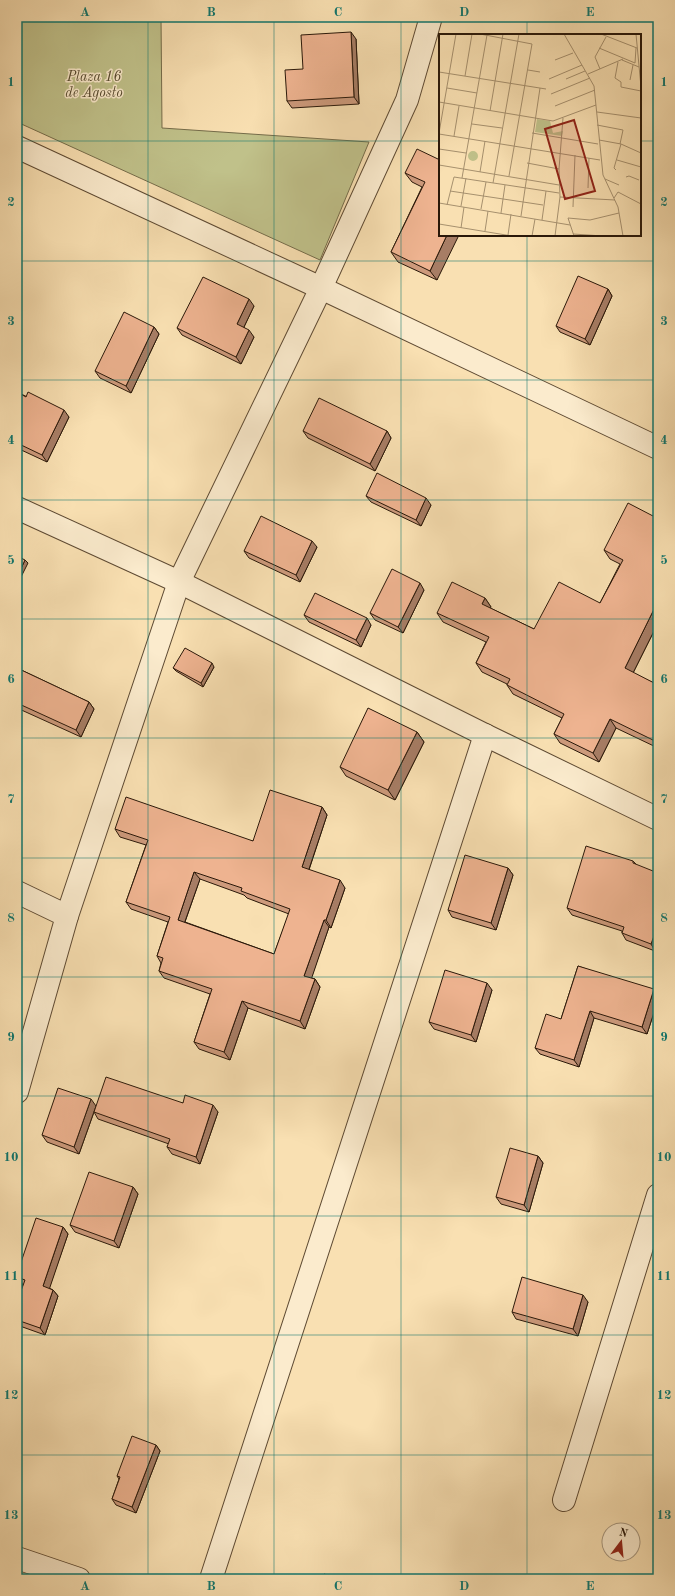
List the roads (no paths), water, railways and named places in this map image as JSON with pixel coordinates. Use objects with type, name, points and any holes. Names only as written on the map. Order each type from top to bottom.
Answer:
[{"type":"street","points":[[17,1092],[67,916],[179,582],[321,288],[407,100],[431,17]]},
{"type":"street","points":[[17,147],[321,288],[658,448]]},
{"type":"street","points":[[17,508],[179,582],[658,819]]},
{"type":"street","points":[[211,1579],[485,734]]},
{"type":"street","points":[[17,892],[67,916]]},
{"type":"street","points":[[564,1500],[658,1195]]},
{"type":"street","points":[[17,1558],[79,1579]]},
{"type":"park label","name":"Plaza 16 de Agosto","points":[[94,84]]}]
